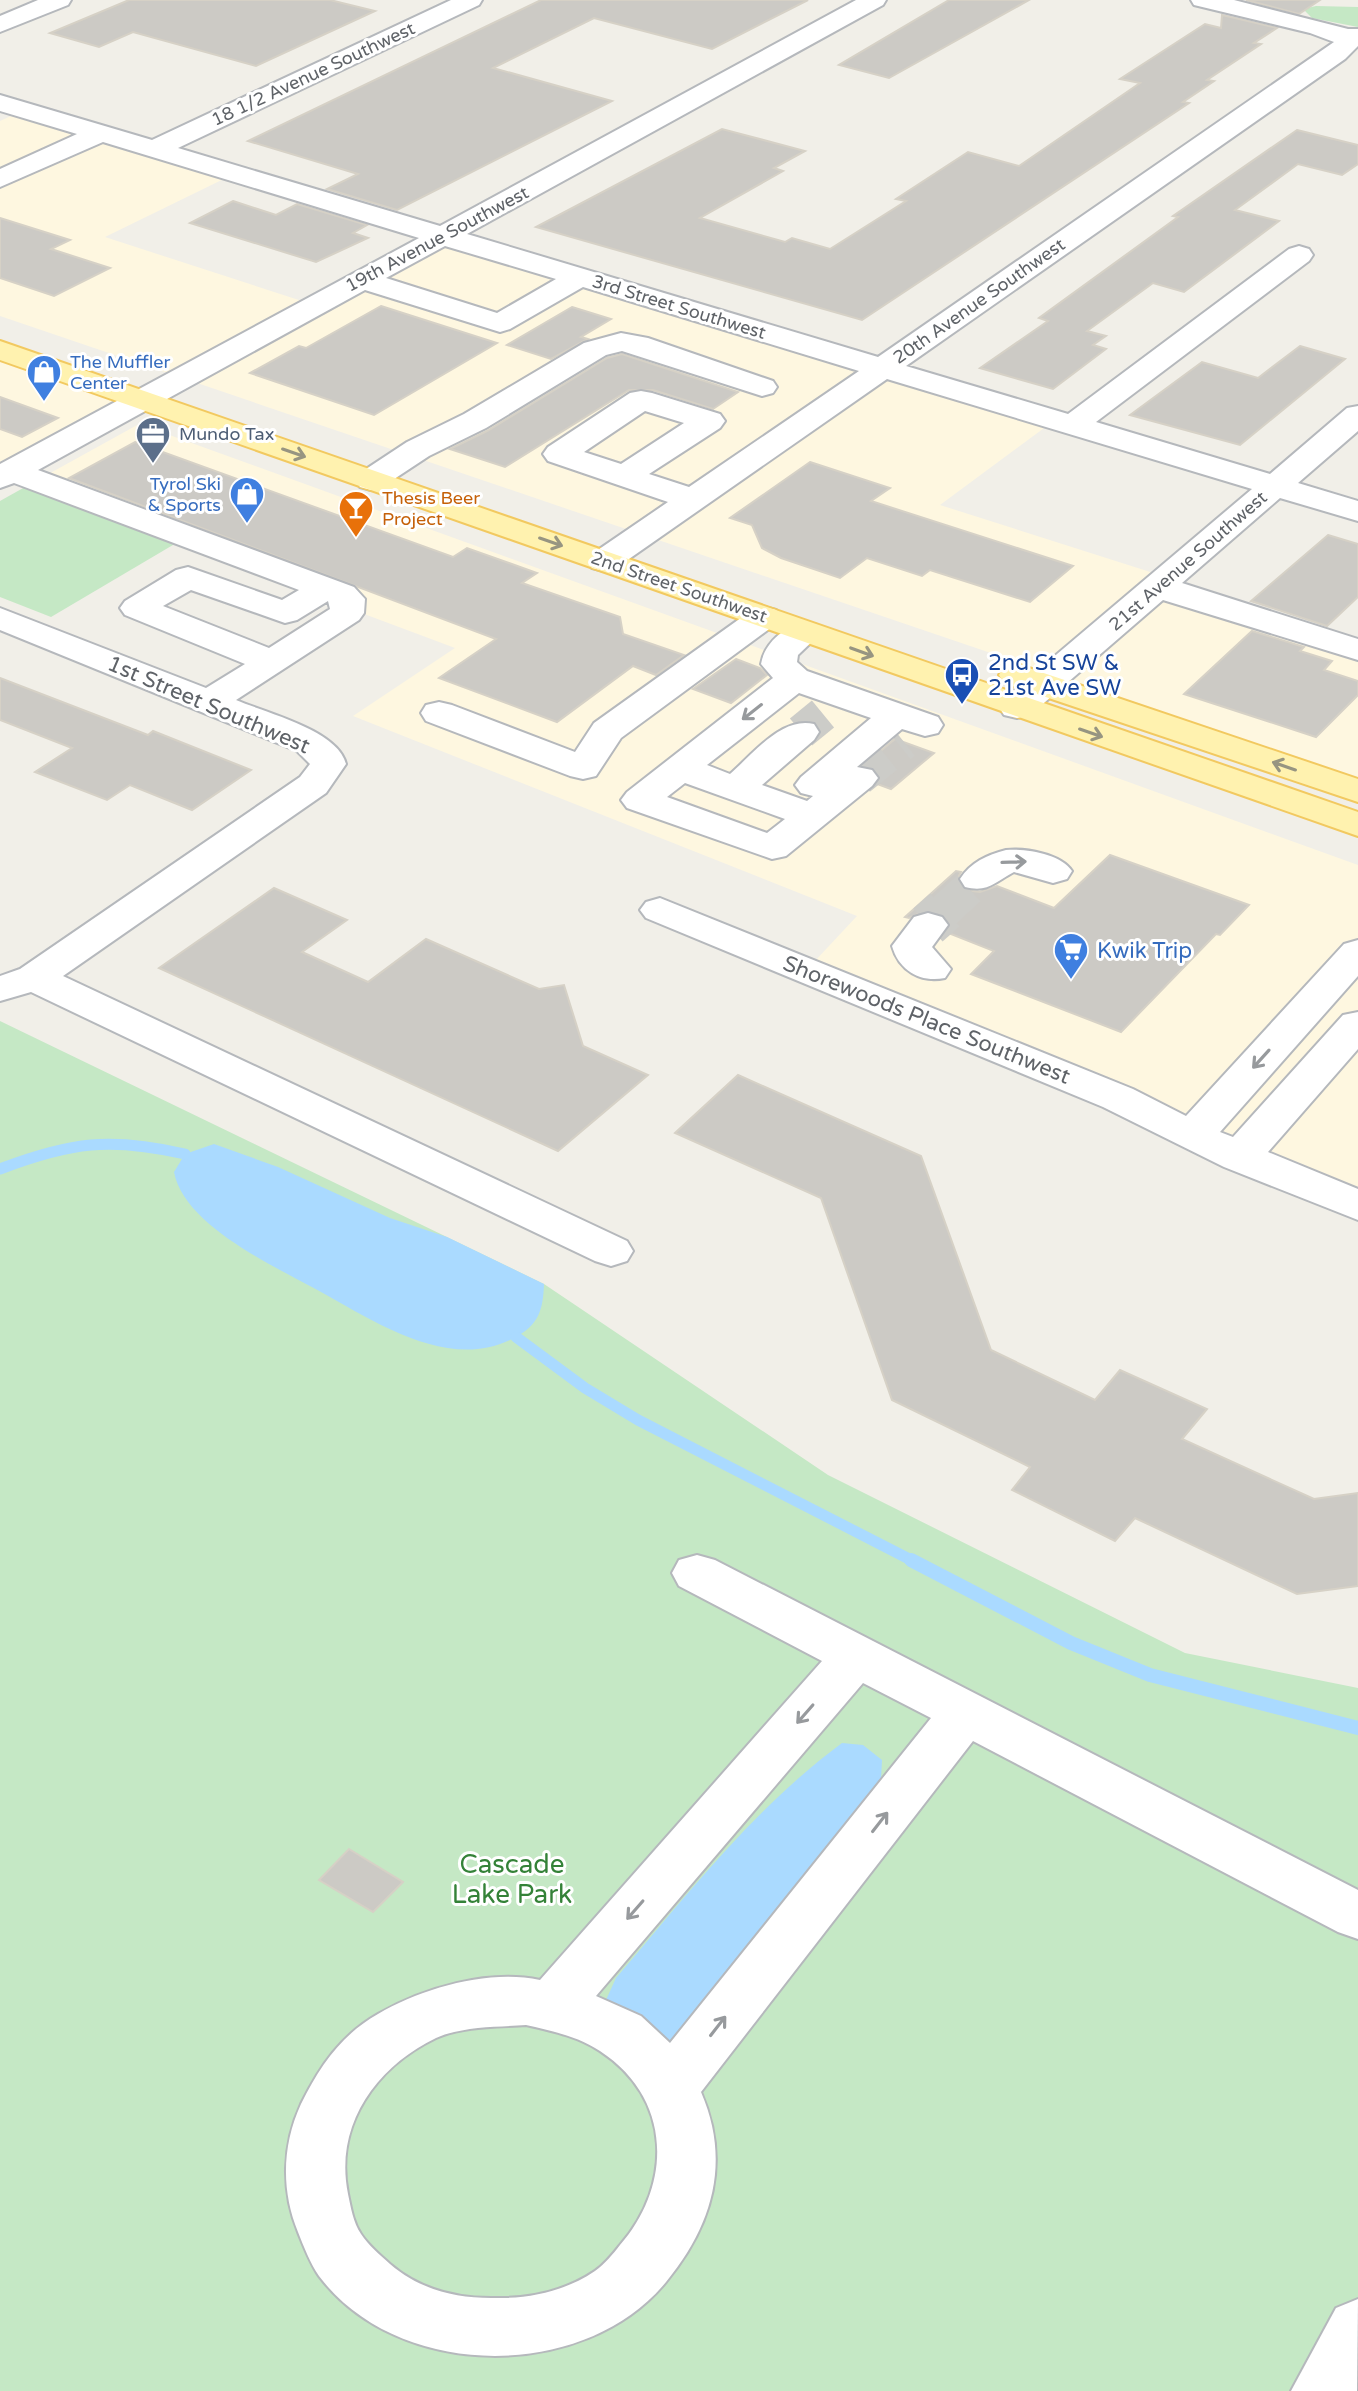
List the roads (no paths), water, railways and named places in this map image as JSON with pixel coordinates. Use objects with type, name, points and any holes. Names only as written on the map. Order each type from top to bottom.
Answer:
[{"type":"main road","name":"2nd Street Southwest","points":[[0,327],[155,392],[1031,696],[1358,825]]},
{"type":"main road","name":"2nd Street Southwest","points":[[0,350],[155,392]]},
{"type":"main road","name":"2nd Street Southwest","points":[[617,551],[764,617],[913,671],[1031,696],[1358,791]]},
{"type":"street","points":[[0,25],[59,0]]},
{"type":"street","name":"18 1/2 Avenue Southwest","points":[[155,149],[470,0]]},
{"type":"street","name":"19th Avenue Southwest","points":[[6,474],[874,0]]},
{"type":"street","points":[[1203,0],[1352,36]]},
{"type":"street","name":"20th Avenue Southwest","points":[[617,551],[1336,54],[1352,36]]},
{"type":"street","name":"3rd Street Southwest","points":[[0,103],[1358,511]]},
{"type":"street","points":[[0,179],[102,133]]},
{"type":"street","points":[[1073,425],[1299,255]]},
{"type":"street","points":[[362,280],[500,323],[580,277]]},
{"type":"street","points":[[384,471],[611,343],[637,344],[824,408]]},
{"type":"street","points":[[624,476],[762,387]]},
{"type":"street","points":[[692,499],[559,454],[641,400],[709,421]]},
{"type":"street","name":"21st Avenue Southwest","points":[[1031,696],[1358,415]]},
{"type":"street","points":[[6,474],[342,594],[350,606],[347,613],[209,702]]},
{"type":"street","points":[[272,662],[137,608],[188,577],[324,629]]},
{"type":"street","points":[[1158,587],[1358,650]]},
{"type":"street","points":[[285,613],[325,588]]},
{"type":"street","points":[[439,713],[583,768],[607,731],[764,617]]},
{"type":"street","name":"1st Street Southwest","points":[[0,618],[310,743],[326,756],[328,764],[313,785],[17,983]]},
{"type":"street","points":[[805,632],[781,651],[779,664],[794,679],[866,719]]},
{"type":"street","points":[[794,679],[640,800],[772,848],[866,719],[913,671]]},
{"type":"street","points":[[735,789],[866,719]]},
{"type":"street","points":[[679,768],[800,812],[853,784]]},
{"type":"street","points":[[979,879],[1006,860],[1026,861],[1053,871]]},
{"type":"street","name":"Shorewoods Place Southwest","points":[[660,910],[1118,1098],[1192,1136],[1358,1206]]},
{"type":"street","points":[[928,925],[912,946],[914,953],[931,969]]},
{"type":"street","points":[[1192,1136],[1358,952]]},
{"type":"street","points":[[17,983],[611,1251]]},
{"type":"street","points":[[1239,1157],[1358,1021],[1313,1001]]},
{"type":"street","points":[[697,1573],[1358,1916]]},
{"type":"street","points":[[552,2007],[857,1655]]},
{"type":"street","points":[[670,2087],[966,1712]]},
{"type":"street","points":[[526,2001],[552,2007],[582,2013],[632,2042],[670,2087],[688,2137],[685,2193],[661,2246],[617,2291],[559,2320],[492,2330],[430,2320],[377,2293],[337,2252],[316,2202],[314,2149],[331,2098],[366,2054],[413,2022],[468,2004],[526,2001]]},
{"type":"street","points":[[1323,2391],[1358,2328]]},
{"type":"water","points":[[214,1144],[278,1167],[390,1218],[447,1237],[544,1284],[538,1316],[529,1328],[514,1338],[490,1347],[465,1350],[414,1339],[366,1317],[234,1243],[195,1210],[181,1192],[174,1172],[185,1154]]},
{"type":"water","points":[[842,1743],[863,1745],[882,1760],[881,1779],[821,1872],[678,2051],[608,2015],[606,2000],[616,1978],[696,1884],[780,1795]]},
{"type":"waterway","points":[[0,1169],[48,1153],[91,1145],[134,1145],[185,1154]]},
{"type":"waterway","points":[[516,1337],[585,1388],[638,1420],[915,1562]]},
{"type":"waterway","points":[[911,1560],[1071,1643],[1150,1675],[1358,1728]]},
{"type":"tunnel","points":[[801,732],[823,714]]},
{"type":"tunnel","points":[[859,778],[904,742]]},
{"type":"tunnel","points":[[943,912],[979,879]]},
{"type":"tunnel","points":[[928,925],[945,910]]},
{"type":"place","name":"The Muffler Center","points":[[44,403]]},
{"type":"place","name":"Mundo Tax","points":[[153,465]]},
{"type":"place","name":"Tyrol Ski & Sports","points":[[247,525]]},
{"type":"place","name":"Thesis Beer Project","points":[[356,539]]},
{"type":"place","name":"2nd St SW & 21st Ave SW","points":[[962,706]]},
{"type":"place","name":"Kwik Trip","points":[[1071,981]]},
{"type":"park label","name":"Cascade Lake Park","points":[[512,1879]]}]
